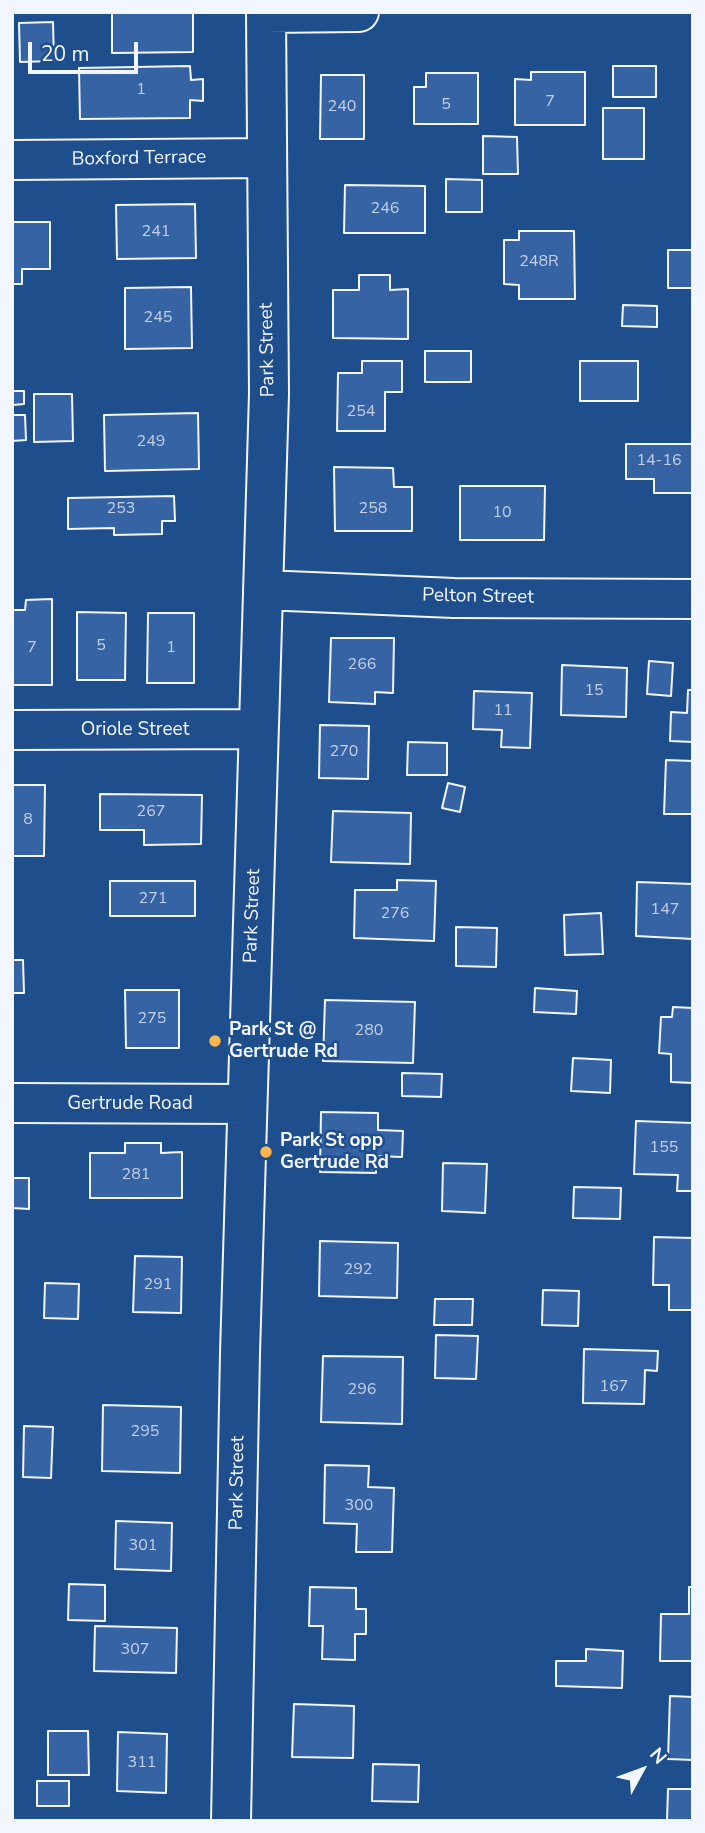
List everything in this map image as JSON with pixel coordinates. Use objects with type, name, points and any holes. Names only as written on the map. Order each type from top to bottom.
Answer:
[{"type":"street","points":[[266,13],[359,12]]},
{"type":"street","name":"Park Street","points":[[231,1821],[247,1104],[269,394],[266,13]]},
{"type":"street","name":"Boxford Terrace","points":[[12,160],[266,158]]},
{"type":"street","name":"Pelton Street","points":[[263,590],[454,598],[693,599]]},
{"type":"street","name":"Oriole Street","points":[[12,730],[258,729]]},
{"type":"street","name":"Gertrude Road","points":[[12,1103],[247,1104]]},
{"type":"building","points":[[112,12],[193,12],[193,52],[112,53]]},
{"type":"building","points":[[53,22],[54,61],[20,62],[19,23]]},
{"type":"building","points":[[190,66],[191,80],[203,79],[203,101],[190,100],[190,118],[80,119],[79,68]]},
{"type":"building","points":[[613,66],[656,66],[656,97],[613,97]]},
{"type":"building","points":[[531,72],[585,72],[585,125],[515,125],[515,79],[531,80]]},
{"type":"building","points":[[426,73],[478,73],[478,124],[414,124],[414,87],[426,87]]},
{"type":"building","points":[[321,75],[364,75],[364,139],[320,139]]},
{"type":"building","points":[[603,108],[644,108],[644,159],[603,159]]},
{"type":"building","points":[[483,136],[517,137],[518,174],[483,174]]},
{"type":"building","points":[[446,179],[482,180],[482,212],[446,212]]},
{"type":"building","points":[[345,185],[425,186],[425,233],[344,233]]},
{"type":"building","points":[[195,204],[196,258],[117,259],[116,205]]},
{"type":"building","points":[[12,222],[50,222],[50,269],[22,269],[22,284],[12,284]]},
{"type":"building","points":[[519,231],[574,231],[575,299],[519,299],[519,285],[504,284],[504,240],[519,240]]},
{"type":"building","points":[[668,250],[693,250],[693,317],[692,288],[668,288]]},
{"type":"building","points":[[359,275],[390,275],[390,290],[408,289],[408,339],[333,338],[333,290],[359,290]]},
{"type":"building","points":[[191,287],[192,348],[125,349],[125,288]]},
{"type":"building","points":[[623,305],[657,306],[657,327],[622,326]]},
{"type":"building","points":[[425,351],[471,351],[471,382],[425,382]]},
{"type":"building","points":[[362,361],[402,361],[402,392],[385,392],[385,431],[337,431],[338,373],[362,373]]},
{"type":"building","points":[[580,361],[638,361],[638,401],[580,401]]},
{"type":"building","points":[[12,391],[24,391],[24,404],[13,405],[13,415],[25,415],[26,440],[12,441]]},
{"type":"building","points":[[34,394],[72,394],[73,441],[34,442]]},
{"type":"building","points":[[198,413],[199,469],[105,471],[104,415]]},
{"type":"building","points":[[626,444],[693,444],[693,493],[654,493],[654,479],[626,479]]},
{"type":"building","points":[[334,467],[393,468],[394,487],[412,487],[412,531],[335,531]]},
{"type":"building","points":[[460,486],[545,486],[544,540],[460,540]]},
{"type":"building","points":[[174,496],[175,521],[162,521],[162,534],[114,535],[114,528],[68,529],[68,498]]},
{"type":"building","points":[[52,599],[52,685],[12,685],[12,610],[25,610],[26,600]]},
{"type":"building","points":[[77,612],[126,613],[125,680],[77,680]]},
{"type":"building","points":[[148,613],[194,613],[194,683],[147,683]]},
{"type":"building","points":[[331,638],[394,638],[393,693],[375,692],[375,704],[329,702]]},
{"type":"building","points":[[649,661],[673,663],[671,696],[647,694]]},
{"type":"building","points":[[562,665],[627,668],[626,717],[561,715]]},
{"type":"building","points":[[688,690],[693,690],[693,742],[670,741],[671,712],[687,713]]},
{"type":"building","points":[[474,691],[532,693],[530,748],[501,747],[502,730],[473,729]]},
{"type":"building","points":[[320,725],[369,726],[368,779],[319,778]]},
{"type":"building","points":[[408,742],[447,743],[447,775],[407,775]]},
{"type":"building","points":[[666,760],[693,761],[693,814],[664,814]]},
{"type":"building","points":[[448,783],[465,787],[460,812],[442,808]]},
{"type":"building","points":[[12,785],[45,785],[44,856],[12,856]]},
{"type":"building","points":[[100,794],[202,795],[201,844],[144,845],[144,830],[100,830]]},
{"type":"building","points":[[333,811],[411,813],[410,864],[331,862]]},
{"type":"building","points":[[397,880],[436,881],[434,941],[354,938],[355,890],[397,890]]},
{"type":"building","points":[[110,881],[195,881],[195,916],[110,916]]},
{"type":"building","points":[[637,882],[693,884],[693,939],[636,936]]},
{"type":"building","points":[[601,913],[603,954],[565,955],[564,915]]},
{"type":"building","points":[[456,927],[497,928],[496,967],[456,966]]},
{"type":"building","points":[[12,960],[23,960],[24,993],[12,993]]},
{"type":"building","points":[[535,988],[577,991],[576,1014],[534,1012]]},
{"type":"building","points":[[125,990],[179,990],[179,1048],[126,1048]]},
{"type":"building","points":[[325,1000],[415,1002],[413,1063],[323,1061]]},
{"type":"building","points":[[673,1007],[693,1008],[693,1083],[671,1082],[671,1054],[659,1053],[661,1017],[672,1017]]},
{"type":"building","points":[[573,1058],[611,1060],[610,1093],[571,1091]]},
{"type":"building","points":[[402,1073],[442,1074],[441,1097],[402,1096]]},
{"type":"building","points":[[321,1112],[378,1113],[378,1130],[403,1131],[402,1157],[376,1156],[376,1173],[320,1172]]},
{"type":"building","points":[[636,1121],[693,1123],[693,1191],[677,1191],[678,1175],[634,1174]]},
{"type":"building","points":[[125,1143],[161,1143],[161,1153],[182,1152],[182,1198],[90,1198],[90,1153],[125,1153]]},
{"type":"building","points":[[443,1163],[487,1164],[485,1213],[442,1211]]},
{"type":"building","points":[[12,1178],[29,1178],[29,1209],[12,1208]]},
{"type":"building","points":[[574,1187],[621,1188],[620,1219],[573,1218]]},
{"type":"building","points":[[654,1237],[693,1238],[693,1310],[669,1310],[669,1285],[653,1285]]},
{"type":"building","points":[[320,1241],[398,1243],[397,1298],[319,1296]]},
{"type":"building","points":[[135,1256],[182,1257],[181,1313],[133,1312]]},
{"type":"building","points":[[45,1283],[79,1284],[78,1319],[44,1318]]},
{"type":"building","points":[[543,1290],[579,1291],[578,1326],[542,1325]]},
{"type":"building","points":[[435,1299],[473,1299],[472,1325],[434,1325]]},
{"type":"building","points":[[436,1335],[478,1336],[476,1379],[435,1378]]},
{"type":"building","points":[[584,1349],[658,1351],[657,1371],[645,1370],[644,1404],[583,1403]]},
{"type":"building","points":[[323,1356],[403,1357],[402,1424],[321,1422]]},
{"type":"building","points":[[103,1405],[181,1407],[180,1473],[102,1471]]},
{"type":"building","points":[[24,1426],[53,1427],[51,1478],[23,1477]]},
{"type":"building","points":[[325,1465],[369,1466],[368,1487],[394,1488],[392,1552],[356,1552],[357,1524],[324,1523]]},
{"type":"building","points":[[116,1521],[172,1523],[171,1571],[115,1569]]},
{"type":"building","points":[[69,1584],[105,1585],[105,1621],[68,1620]]},
{"type":"building","points":[[310,1587],[356,1588],[356,1609],[366,1609],[366,1634],[355,1634],[355,1660],[322,1659],[323,1626],[309,1626]]},
{"type":"building","points":[[689,1587],[693,1587],[693,1661],[660,1661],[661,1614],[689,1614]]},
{"type":"building","points":[[95,1626],[177,1628],[176,1673],[94,1671]]},
{"type":"building","points":[[586,1649],[623,1651],[622,1688],[556,1686],[556,1661],[586,1661]]},
{"type":"building","points":[[670,1696],[693,1697],[693,1760],[668,1759]]},
{"type":"building","points":[[294,1704],[354,1706],[353,1758],[292,1757]]},
{"type":"building","points":[[48,1731],[88,1731],[89,1775],[48,1775]]},
{"type":"building","points":[[118,1732],[167,1734],[166,1793],[117,1791]]},
{"type":"building","points":[[373,1764],[419,1765],[418,1802],[372,1801]]},
{"type":"building","points":[[37,1781],[69,1781],[69,1806],[37,1806]]},
{"type":"building","points":[[668,1789],[693,1789],[693,1821],[667,1821]]},
{"type":"place","name":"Park St @ Gertrude Rd","points":[[215,1041]]},
{"type":"place","name":"Park St opp Gertrude Rd","points":[[266,1152]]}]
